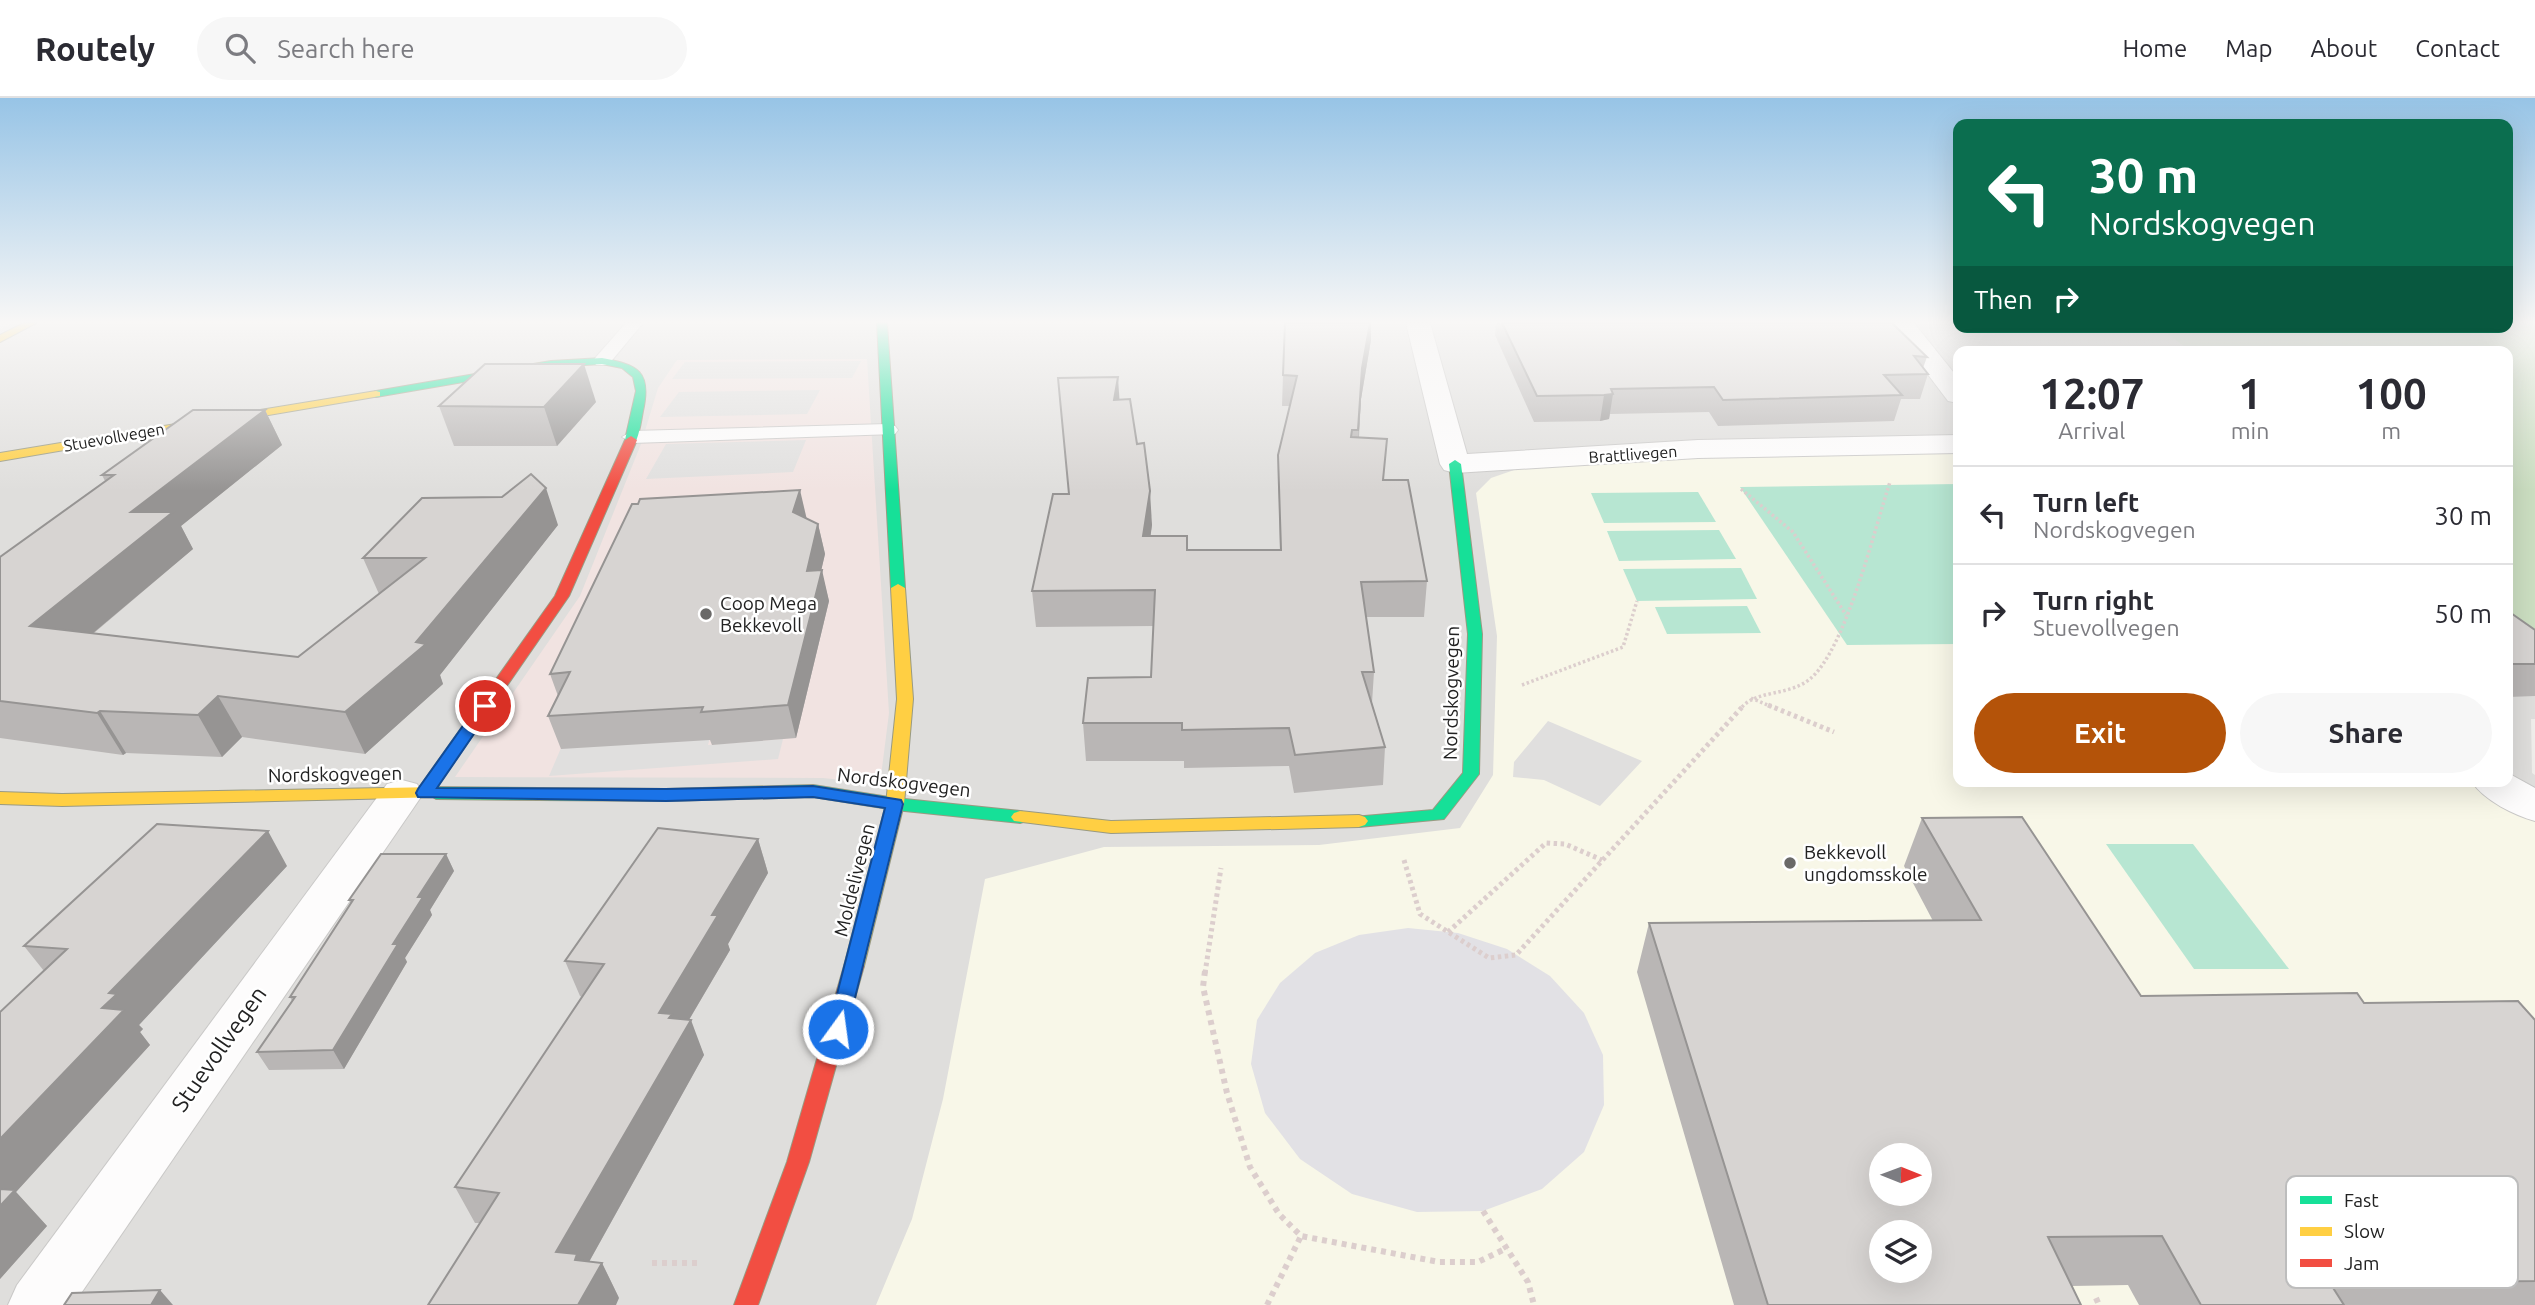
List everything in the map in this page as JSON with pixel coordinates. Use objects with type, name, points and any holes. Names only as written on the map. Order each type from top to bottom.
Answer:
[{"type":"street","name":"Stuevollvegen","points":[[0,457],[460,379]]},
{"type":"street","name":"Stuevollvegen","points":[[38,1305],[413,793],[562,596],[632,437],[642,391],[639,379]]},
{"type":"street","name":"Moldelivegen","points":[[746,1305],[798,1162],[838,1029],[894,804],[905,699],[885,379]]},
{"type":"street","points":[[1433,379],[1455,464]]},
{"type":"street","name":"Brattlivegen","points":[[1455,464],[1671,451],[1953,444]]},
{"type":"street","name":"Nordskogvegen","points":[[0,798],[413,793],[666,795],[813,791],[894,804],[1111,827],[1324,824],[1438,815],[1471,774],[1475,634],[1455,464]]},
{"type":"street","points":[[2501,787],[2535,807]]},
{"type":"lane","points":[[632,437],[888,430]]},
{"type":"path","points":[[1392,819],[1420,914],[1489,958],[1516,955],[1750,698],[1773,696],[1806,685],[1825,663],[1827,653],[1840,636],[1888,485],[1911,443]]},
{"type":"path","points":[[1671,451],[1682,461],[1740,488],[1793,532],[1846,616]]},
{"type":"path","points":[[1474,690],[1502,692],[1623,647],[1637,601]]},
{"type":"path","points":[[1750,698],[1835,732]]},
{"type":"path","points":[[1228,825],[1203,988],[1227,1093],[1250,1167],[1279,1214],[1301,1236],[1439,1262],[1478,1262],[1507,1248]]},
{"type":"path","points":[[1448,932],[1546,843],[1565,844],[1602,860]]},
{"type":"path","points":[[1483,1211],[1528,1282],[1534,1305]]},
{"type":"path","points":[[1267,1305],[1301,1236]]},
{"type":"path","points":[[652,1263],[716,1263]]},
{"type":"shaded area","points":[[0,379],[1953,379],[1953,787],[2513,787],[2513,651],[2535,669],[2535,719],[2531,719],[2532,773],[2535,775],[2535,1305],[0,1305]]},
{"type":"shaded area","points":[[664,379],[868,379],[889,713],[880,784],[823,778],[455,777],[580,596],[641,444],[658,388]]},
{"type":"shaded area","points":[[820,390],[807,414],[660,417],[679,392]]},
{"type":"shaded area","points":[[806,440],[793,472],[646,479],[666,444]]},
{"type":"shaded area","name":"Bekkevoll ungdomsskole","points":[[1953,449],[1953,787],[2485,787],[2535,817],[2535,1305],[876,1305],[912,1219],[943,1099],[985,879],[1104,847],[1319,845],[1460,828],[1493,775],[1497,636],[1476,493],[1491,478],[1520,468],[1623,459]]},
{"type":"shaded area","points":[[1548,721],[1642,761],[1600,806],[1544,780],[1513,777],[1514,762]]},
{"type":"shaded area","points":[[710,738],[708,745],[783,739],[778,759],[549,776],[561,748]]},
{"type":"shaded area","points":[[1408,928],[1458,933],[1507,949],[1550,976],[1584,1013],[1603,1055],[1604,1105],[1584,1152],[1542,1189],[1483,1211],[1417,1212],[1352,1194],[1300,1159],[1265,1113],[1251,1064],[1257,1020],[1280,983],[1315,953],[1359,935]]},
{"type":"green space","points":[[2513,379],[2535,379],[2535,669],[2513,651]]},
{"type":"green space","points":[[1953,484],[1953,644],[1847,645],[1740,487]]},
{"type":"green space","points":[[1698,492],[1716,522],[1604,523],[1591,493]]},
{"type":"green space","points":[[1719,530],[1736,559],[1619,561],[1607,531]]},
{"type":"green space","points":[[1741,568],[1757,599],[1637,601],[1623,569]]},
{"type":"green space","points":[[1747,606],[1761,633],[1667,634],[1655,607]]},
{"type":"green space","points":[[2106,844],[2193,844],[2289,969],[2194,969]]},
{"type":"building","points":[[468,379],[570,379],[544,407],[439,406]]},
{"type":"building","points":[[1058,379],[1118,379],[1114,400],[1130,399],[1137,444],[1144,443],[1150,491],[1143,536],[1187,536],[1187,550],[1281,550],[1278,455],[1296,379],[1361,379],[1358,430],[1352,430],[1351,437],[1387,439],[1383,480],[1408,480],[1427,581],[1361,582],[1374,672],[1362,672],[1385,747],[1295,755],[1289,728],[1182,730],[1182,723],[1083,723],[1088,678],[1151,677],[1155,590],[1032,591],[1053,494],[1069,494]]},
{"type":"building","points":[[1529,379],[1888,379],[1902,395],[1723,400],[1714,387],[1611,389],[1613,394],[1537,396]]},
{"type":"building","points":[[193,410],[265,410],[131,512],[173,512],[30,626],[298,657],[425,558],[363,558],[422,498],[502,497],[531,474],[546,488],[416,642],[426,644],[345,712],[218,696],[198,715],[97,713],[0,701],[0,557],[114,475],[102,475]]},
{"type":"building","points":[[800,490],[793,512],[818,524],[807,571],[822,570],[788,705],[701,712],[703,707],[548,716],[570,672],[550,674],[632,504],[638,504],[640,499]]},
{"type":"building","points":[[2513,615],[2535,630],[2535,664],[2513,664]]},
{"type":"building","points":[[2022,817],[2141,996],[2357,993],[2364,1003],[2518,1001],[2535,1020],[2535,1281],[2518,1281],[2518,1176],[2286,1176],[2286,1288],[2333,1288],[2344,1305],[2201,1305],[2162,1236],[2048,1237],[2081,1305],[1768,1305],[1649,923],[1981,920],[1922,818]]},
{"type":"building","points":[[157,824],[268,831],[109,993],[117,994],[102,1008],[124,1010],[0,1139],[0,1012],[67,949],[24,946]]},
{"type":"building","points":[[658,828],[758,839],[712,915],[718,915],[659,1013],[672,1014],[669,1018],[691,1020],[556,1252],[577,1254],[575,1260],[602,1263],[578,1305],[428,1305],[499,1193],[455,1187],[604,964],[565,961]]},
{"type":"building","points":[[381,854],[446,854],[418,897],[423,897],[393,944],[398,944],[333,1050],[257,1052],[295,997],[290,997],[353,900],[349,900]]},
{"type":"building","points":[[0,1189],[15,1190],[0,1206]]},
{"type":"building","points":[[160,1290],[151,1305],[64,1305],[72,1293]]},
{"type":"traffic: fast","points":[[376,394],[462,379]]},
{"type":"traffic: fast","points":[[631,440],[642,391],[639,379]]},
{"type":"traffic: fast","points":[[885,379],[898,588]]},
{"type":"traffic: fast","points":[[1359,821],[1438,815],[1471,774],[1475,634],[1455,464]]},
{"type":"traffic: fast","points":[[436,793],[666,795],[813,791],[895,804],[1020,817]]},
{"type":"traffic: slow","points":[[0,457],[376,394]]},
{"type":"traffic: slow","points":[[854,966],[895,804],[905,699],[898,588]]},
{"type":"traffic: slow","points":[[0,798],[62,800],[436,793]]},
{"type":"traffic: slow","points":[[1020,817],[1111,827],[1359,821]]},
{"type":"traffic: jam","points":[[424,793],[562,596],[631,440]]},
{"type":"traffic: jam","points":[[746,1305],[798,1162],[854,966]]},
{"type":"place","name":"Coop Mega Bekkevoll","points":[[706,614]]},
{"type":"place","name":"Bekkevoll ungdomsskole","points":[[1790,863]]},
{"type":"route","points":[[485,706],[424,793],[666,795],[813,791],[894,804],[838,1029]]}]
